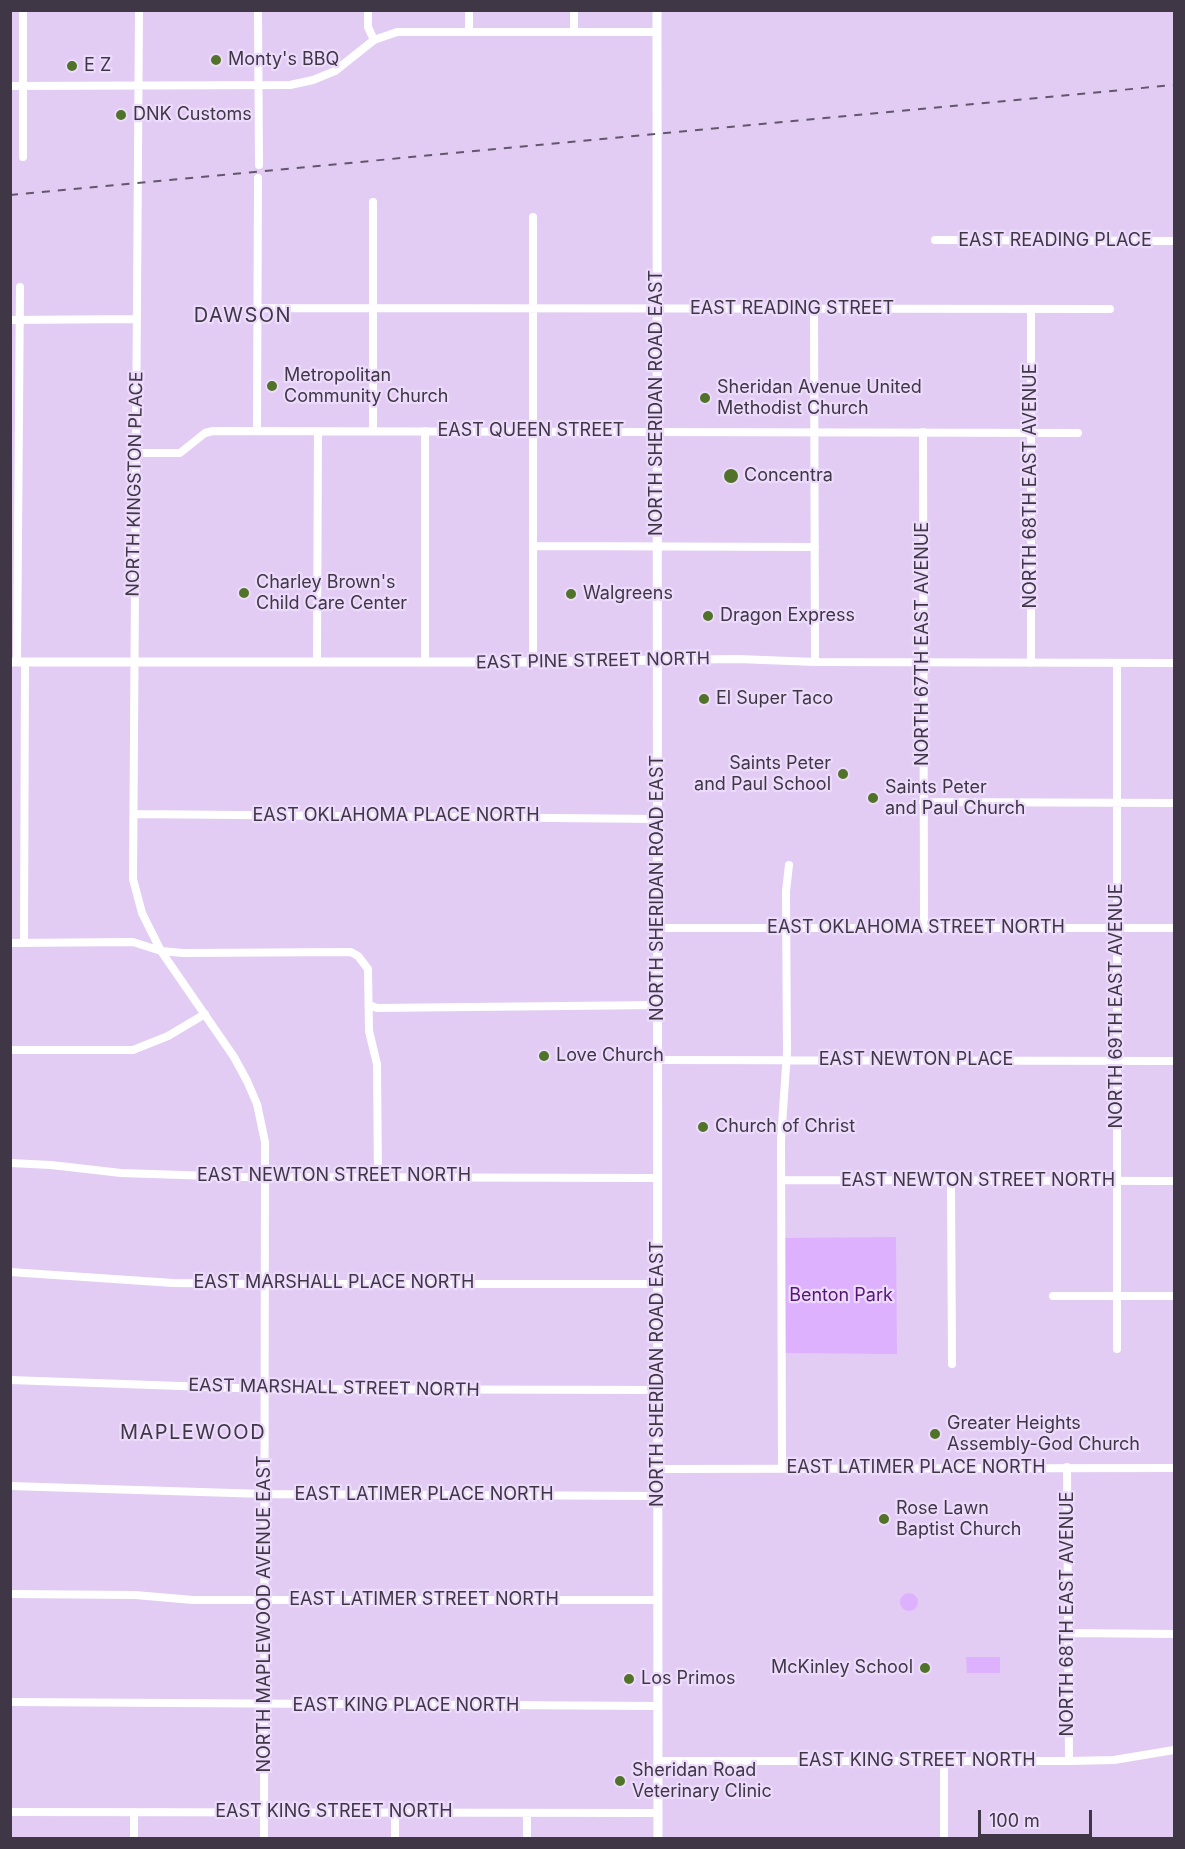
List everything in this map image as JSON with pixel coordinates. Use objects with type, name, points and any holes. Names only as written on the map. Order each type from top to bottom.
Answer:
[{"type":"main road","name":"NORTH SHERIDAN ROAD EAST","points":[[657,10],[658,1839]]},
{"type":"main road","name":"EAST PINE STREET NORTH","points":[[17,662],[658,660]]},
{"type":"street","points":[[22,10],[23,158]]},
{"type":"street","name":"NORTH KINGSTON PLACE","points":[[139,10],[133,879],[142,913],[161,951]]},
{"type":"street","points":[[258,10],[259,165]]},
{"type":"street","points":[[368,10],[368,27],[374,40]]},
{"type":"street","points":[[469,10],[470,32]]},
{"type":"street","points":[[573,10],[574,32]]},
{"type":"street","points":[[10,86],[290,85],[324,76],[342,66],[374,40],[397,32],[657,32]]},
{"type":"street","points":[[257,431],[258,178]]},
{"type":"street","points":[[373,431],[374,202]]},
{"type":"street","points":[[533,218],[533,662]]},
{"type":"street","name":"EAST READING PLACE","points":[[935,240],[1174,241]]},
{"type":"street","points":[[20,287],[17,662],[24,943]]},
{"type":"street","name":"EAST READING STREET","points":[[258,308],[1110,309]]},
{"type":"street","points":[[814,309],[815,662]]},
{"type":"street","name":"NORTH 68TH EAST AVENUE","points":[[1031,309],[1031,663]]},
{"type":"street","points":[[10,320],[137,319]]},
{"type":"street","name":"EAST QUEEN STREET","points":[[135,453],[180,453],[210,431],[1078,433]]},
{"type":"street","points":[[317,662],[318,431]]},
{"type":"street","points":[[425,431],[425,662]]},
{"type":"street","name":"NORTH 67TH EAST AVENUE","points":[[923,432],[924,928]]},
{"type":"street","points":[[533,546],[815,547]]},
{"type":"street","name":"EAST PINE STREET NORTH","points":[[658,660],[1174,663]]},
{"type":"street","name":"NORTH 69TH EAST AVENUE","points":[[1117,663],[1117,1349]]},
{"type":"street","points":[[923,802],[1174,803]]},
{"type":"street","name":"EAST OKLAHOMA PLACE NORTH","points":[[134,814],[658,819]]},
{"type":"street","points":[[782,1469],[781,1180],[786,1060],[786,891],[789,865]]},
{"type":"street","name":"EAST OKLAHOMA STREET NORTH","points":[[658,928],[1174,928]]},
{"type":"street","points":[[10,943],[133,942],[161,951],[183,953],[351,952],[363,959],[368,969],[369,1031],[378,1078],[378,1177]]},
{"type":"street","name":"NORTH MAPLEWOOD AVENUE EAST","points":[[161,951],[234,1057],[257,1104],[265,1142],[264,1839]]},
{"type":"street","points":[[369,1005],[377,1008],[658,1005]]},
{"type":"street","points":[[10,1050],[133,1050],[168,1036],[205,1014]]},
{"type":"street","name":"EAST NEWTON PLACE","points":[[658,1060],[1174,1061]]},
{"type":"street","name":"EAST NEWTON STREET NORTH","points":[[10,1163],[121,1173],[266,1177],[658,1178]]},
{"type":"street","name":"EAST NEWTON STREET NORTH","points":[[781,1180],[1174,1181]]},
{"type":"street","points":[[951,1181],[952,1364]]},
{"type":"street","name":"EAST MARSHALL PLACE NORTH","points":[[10,1272],[173,1282],[265,1284],[658,1284]]},
{"type":"street","points":[[1053,1296],[1174,1296]]},
{"type":"street","name":"EAST MARSHALL STREET NORTH","points":[[10,1380],[265,1389],[658,1390]]},
{"type":"street","name":"NORTH 68TH EAST AVENUE","points":[[1067,1467],[1069,1761]]},
{"type":"street","name":"EAST LATIMER PLACE NORTH","points":[[658,1469],[1174,1468]]},
{"type":"street","name":"EAST LATIMER PLACE NORTH","points":[[10,1486],[264,1494],[658,1496]]},
{"type":"street","name":"EAST LATIMER STREET NORTH","points":[[10,1594],[78,1594],[194,1600],[658,1600]]},
{"type":"street","points":[[1067,1634],[1174,1634]]},
{"type":"street","name":"EAST KING PLACE NORTH","points":[[10,1702],[658,1706]]},
{"type":"street","name":"EAST KING STREET NORTH","points":[[658,1761],[1069,1761],[1114,1760],[1174,1750]]},
{"type":"street","points":[[944,1761],[944,1839]]},
{"type":"street","name":"EAST KING STREET NORTH","points":[[10,1812],[658,1813]]},
{"type":"street","points":[[134,1812],[134,1839]]},
{"type":"street","points":[[395,1812],[395,1839]]},
{"type":"street","points":[[527,1813],[527,1839]]},
{"type":"green space","name":"Benton Park","points":[[896,1237],[897,1354],[785,1353],[785,1238]]},
{"type":"green space","points":[[909,1593],[915,1596],[918,1602],[915,1608],[909,1611],[903,1608],[900,1602],[903,1596]]},
{"type":"green space","points":[[966,1657],[1000,1657],[1000,1673],[967,1673]]},
{"type":"railway","points":[[10,195],[1174,85]]},
{"type":"place","name":"Monty's BBQ","points":[[216,60]]},
{"type":"place","name":"E Z","points":[[72,66]]},
{"type":"place","name":"DNK Customs","points":[[121,115]]},
{"type":"place","name":"Metropolitan Community Church","points":[[272,386]]},
{"type":"place","name":"Sheridan Avenue United Methodist Church","points":[[705,398]]},
{"type":"place","name":"Concentra","points":[[731,476]]},
{"type":"place","name":"Charley Brown's Child Care Center","points":[[244,593]]},
{"type":"place","name":"Walgreens","points":[[571,594]]},
{"type":"place","name":"Dragon Express","points":[[708,616]]},
{"type":"place","name":"El Super Taco","points":[[704,699]]},
{"type":"place","name":"Saints Peter and Paul School","points":[[843,774]]},
{"type":"place","name":"Saints Peter and Paul Church","points":[[873,798]]},
{"type":"place","name":"Love Church","points":[[544,1056]]},
{"type":"place","name":"Church of Christ","points":[[703,1127]]},
{"type":"place","name":"Greater Heights Assembly-God Church","points":[[935,1434]]},
{"type":"place","name":"Rose Lawn Baptist Church","points":[[884,1519]]},
{"type":"place","name":"McKinley School","points":[[925,1668]]},
{"type":"place","name":"Los Primos","points":[[629,1679]]},
{"type":"place","name":"Sheridan Road Veterinary Clinic","points":[[620,1781]]},
{"type":"district","name":"DAWSON","points":[[243,316]]},
{"type":"district","name":"MAPLEWOOD","points":[[193,1433]]}]
